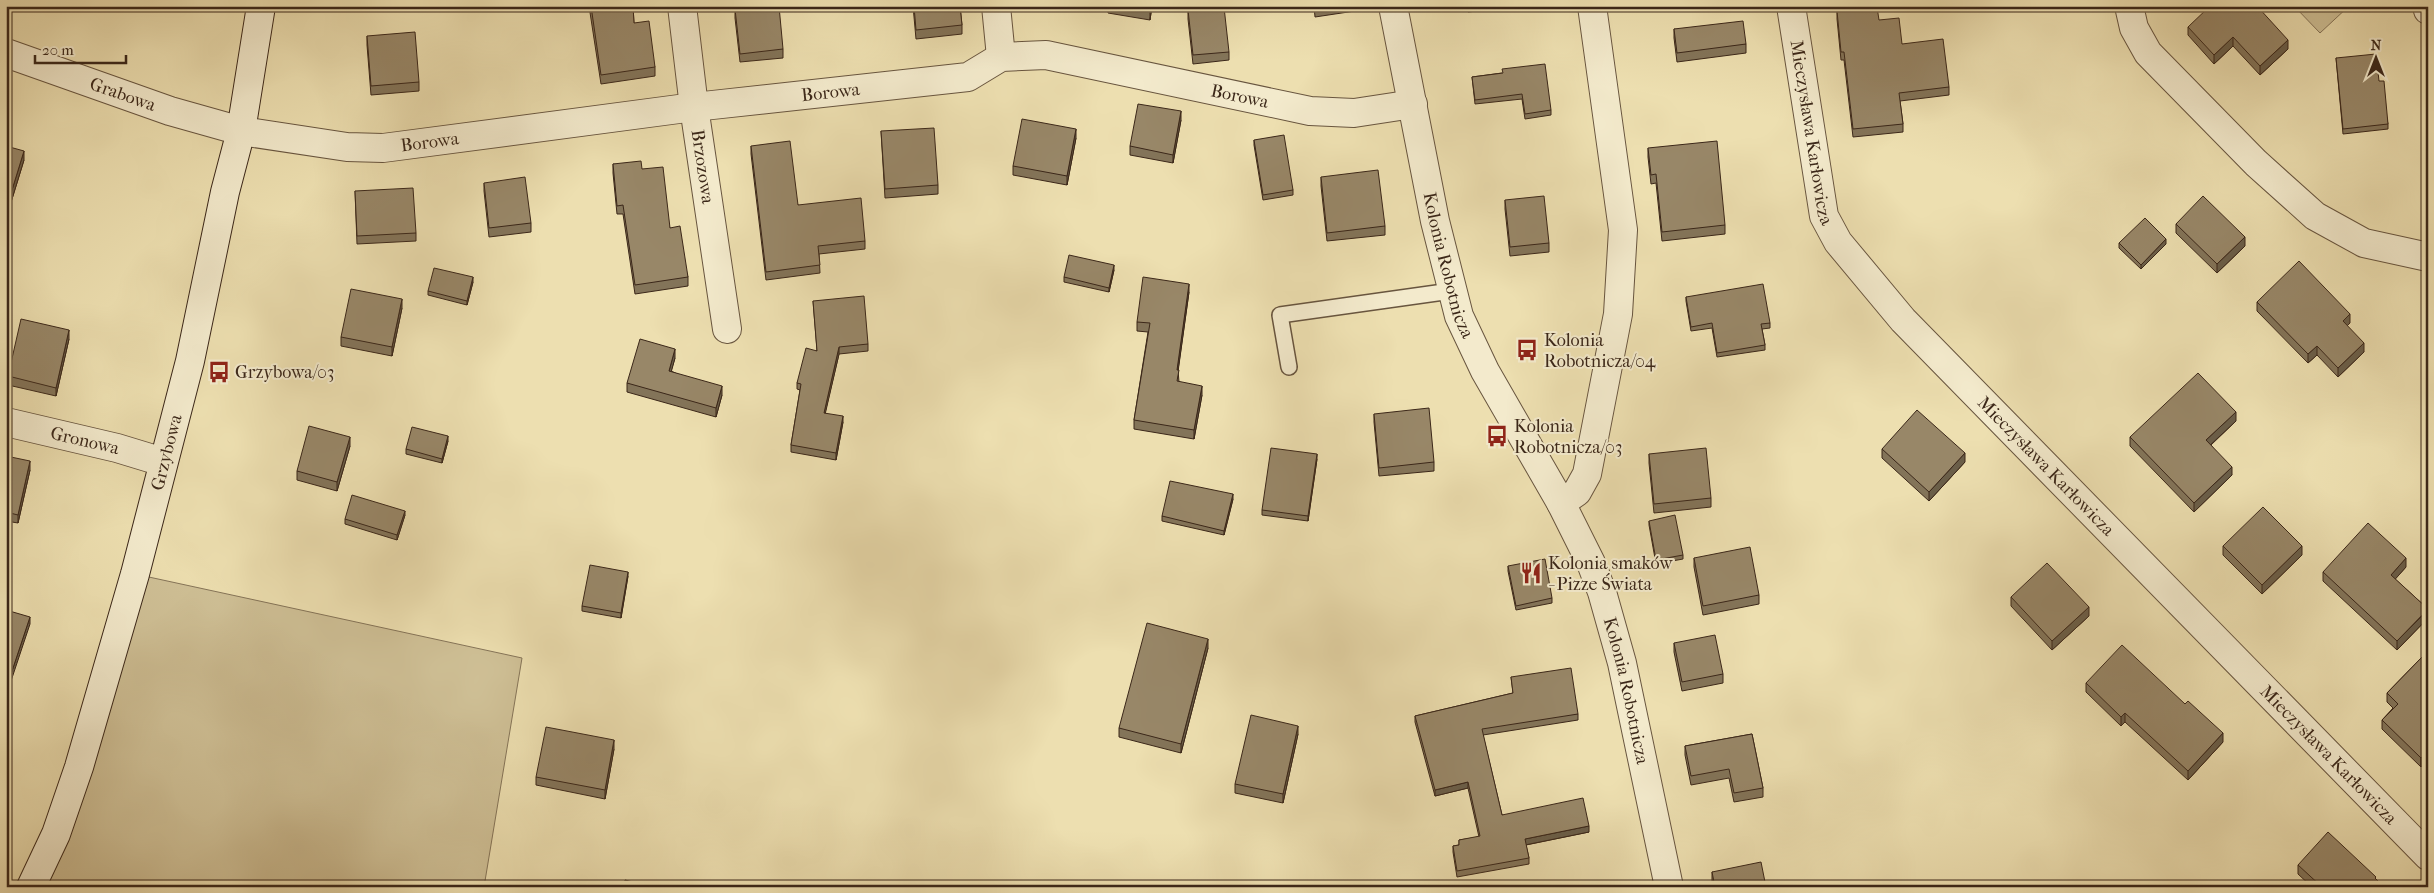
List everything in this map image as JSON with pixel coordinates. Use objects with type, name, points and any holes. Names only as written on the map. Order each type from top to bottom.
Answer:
[{"type":"street","name":"Grzybowa","points":[[31,887],[56,834],[79,767],[135,574],[190,361],[225,192],[241,131],[261,6]]},
{"type":"street","name":"Brzozowa","points":[[682,6],[694,107],[727,329]]},
{"type":"street","points":[[996,6],[1001,57]]},
{"type":"street","name":"Kolonia Robotnicza","points":[[1393,6],[1451,291],[1459,316],[1485,371],[1561,503],[1591,563],[1610,617],[1668,887]]},
{"type":"street","points":[[1561,503],[1578,492],[1587,474],[1618,314],[1622,230],[1592,6]]},
{"type":"street","name":"Mieczysława Karłowicza","points":[[1791,6],[1824,216],[1838,242],[1903,320],[2428,856]]},
{"type":"street","points":[[2129,6],[2134,28],[2148,53],[2256,163],[2315,216],[2364,243],[2428,257]]},
{"type":"street","points":[[2427,6],[2428,10]]},
{"type":"street","name":"Grabowa","points":[[6,53],[170,111],[241,131]]},
{"type":"street","name":"Borowa","points":[[241,131],[347,147],[383,148],[694,107],[968,77],[1001,57],[1046,55],[1300,109],[1332,114],[1354,114],[1413,104]]},
{"type":"street","name":"Gronowa","points":[[6,422],[117,448],[163,462]]},
{"type":"lane","points":[[1289,367],[1280,315],[1451,291]]},
{"type":"shaded area","points":[[2294,6],[2349,6],[2320,33]]},
{"type":"shaded area","points":[[135,574],[522,658],[484,887],[31,887]]},
{"type":"building","points":[[591,6],[633,6],[634,23],[649,21],[655,67],[601,75]]},
{"type":"building","points":[[736,6],[779,6],[783,49],[740,54]]},
{"type":"building","points":[[914,6],[960,6],[962,25],[916,30]]},
{"type":"building","points":[[1124,6],[1151,6],[1150,11]]},
{"type":"building","points":[[2210,6],[2257,6],[2288,40],[2260,66],[2233,37],[2214,55],[2188,27]]},
{"type":"building","points":[[1224,7],[1229,52],[1193,55],[1188,10]]},
{"type":"building","points":[[1877,7],[1879,20],[1899,18],[1902,44],[1943,39],[1949,87],[1899,93],[1903,124],[1853,129],[1844,52],[1841,52],[1837,11]]},
{"type":"building","points":[[1743,21],[1746,44],[1677,53],[1674,29]]},
{"type":"building","points":[[415,32],[419,82],[371,86],[367,36]]},
{"type":"building","points":[[2376,54],[2379,81],[2384,81],[2388,124],[2343,129],[2336,58]]},
{"type":"building","points":[[1545,64],[1551,110],[1525,114],[1522,94],[1475,100],[1472,77],[1503,73],[1502,69]]},
{"type":"building","points":[[1138,104],[1181,111],[1173,155],[1130,146]]},
{"type":"building","points":[[1022,119],[1076,129],[1067,176],[1013,166]]},
{"type":"building","points":[[934,128],[938,185],[885,189],[881,131]]},
{"type":"building","points":[[1284,135],[1293,190],[1263,195],[1254,140]]},
{"type":"building","points":[[790,141],[798,205],[861,198],[865,241],[818,246],[820,265],[766,272],[751,146]]},
{"type":"building","points":[[1717,141],[1725,225],[1662,232],[1656,174],[1651,175],[1648,148]]},
{"type":"building","points":[[6,146],[24,151],[8,203],[6,203]]},
{"type":"building","points":[[641,161],[642,169],[663,167],[670,228],[680,226],[688,277],[635,285],[623,205],[617,206],[613,164]]},
{"type":"building","points":[[1378,170],[1385,226],[1327,233],[1321,177]]},
{"type":"building","points":[[525,177],[531,223],[489,228],[484,183]]},
{"type":"building","points":[[413,188],[416,233],[357,236],[355,191]]},
{"type":"building","points":[[1544,196],[1549,243],[1510,247],[1505,200]]},
{"type":"building","points":[[2203,196],[2245,237],[2217,264],[2176,224]]},
{"type":"building","points":[[2145,218],[2166,239],[2141,265],[2119,243]]},
{"type":"building","points":[[1069,255],[1114,265],[1109,288],[1064,277]]},
{"type":"building","points":[[2299,261],[2350,314],[2343,321],[2364,343],[2338,368],[2317,346],[2308,354],[2257,302]]},
{"type":"building","points":[[434,268],[473,277],[467,301],[428,291]]},
{"type":"building","points":[[1143,277],[1189,284],[1177,381],[1202,386],[1194,430],[1134,420],[1150,323],[1137,322]]},
{"type":"building","points":[[1763,284],[1770,323],[1761,324],[1765,345],[1717,353],[1712,323],[1691,327],[1686,297]]},
{"type":"building","points":[[351,289],[402,299],[392,347],[341,337]]},
{"type":"building","points":[[864,296],[868,344],[839,347],[824,413],[843,416],[836,453],[791,445],[801,384],[797,383],[806,348],[817,351],[813,301]]},
{"type":"building","points":[[21,319],[69,330],[56,388],[8,376]]},
{"type":"building","points":[[640,339],[675,349],[669,371],[722,386],[716,408],[627,383]]},
{"type":"building","points":[[2198,373],[2236,412],[2206,440],[2232,467],[2194,503],[2130,437]]},
{"type":"building","points":[[1429,408],[1434,462],[1379,468],[1374,414]]},
{"type":"building","points":[[1917,410],[1965,453],[1929,492],[1882,449]]},
{"type":"building","points":[[309,426],[350,437],[337,482],[297,471]]},
{"type":"building","points":[[412,427],[448,436],[442,459],[406,449]]},
{"type":"building","points":[[1271,448],[1317,454],[1308,516],[1262,510]]},
{"type":"building","points":[[1706,448],[1711,498],[1654,504],[1649,454]]},
{"type":"building","points":[[6,456],[30,461],[18,515],[6,512]]},
{"type":"building","points":[[1170,481],[1233,494],[1224,531],[1162,516]]},
{"type":"building","points":[[352,495],[405,511],[397,535],[345,519]]},
{"type":"building","points":[[2263,507],[2302,546],[2262,585],[2223,546]]},
{"type":"building","points":[[1675,515],[1683,555],[1656,560],[1649,521]]},
{"type":"building","points":[[2368,523],[2406,558],[2391,575],[2428,609],[2397,641],[2323,572]]},
{"type":"building","points":[[1750,547],[1759,595],[1703,606],[1694,558]]},
{"type":"building","points":[[1545,559],[1552,598],[1516,606],[1508,566]]},
{"type":"building","points":[[2047,563],[2089,607],[2052,641],[2011,597]]},
{"type":"building","points":[[590,565],[628,572],[621,613],[582,606]]},
{"type":"building","points":[[6,610],[30,617],[6,689]]},
{"type":"building","points":[[1147,623],[1208,639],[1181,744],[1119,728]]},
{"type":"building","points":[[1715,635],[1723,674],[1682,682],[1674,643]]},
{"type":"building","points":[[2122,645],[2185,704],[2188,701],[2223,733],[2188,771],[2125,713],[2121,717],[2086,683]]},
{"type":"building","points":[[2424,655],[2428,659],[2428,751],[2421,758],[2382,720],[2398,704],[2387,693]]},
{"type":"building","points":[[1571,668],[1578,714],[1482,729],[1502,815],[1583,798],[1589,826],[1525,839],[1529,858],[1457,871],[1453,846],[1459,845],[1459,840],[1480,836],[1468,782],[1435,790],[1415,716],[1513,693],[1511,677]]},
{"type":"building","points":[[1251,715],[1298,726],[1283,794],[1235,784]]},
{"type":"building","points":[[546,727],[614,740],[605,790],[536,777]]},
{"type":"building","points":[[1752,734],[1763,788],[1734,793],[1729,769],[1691,776],[1685,746]]},
{"type":"building","points":[[2328,832],[2376,877],[2384,887],[2322,887],[2298,865]]},
{"type":"building","points":[[1761,862],[1766,887],[1715,887],[1712,872]]},
{"type":"building","points":[[625,880],[653,887],[624,887]]},
{"type":"place","name":"Kolonia Robotnicza/04","points":[[1527,350]]},
{"type":"place","name":"Grzybowa/03","points":[[219,372]]},
{"type":"place","name":"Kolonia Robotnicza/03","points":[[1497,436]]},
{"type":"place","name":"Kolonia smaków - Pizze Świata","points":[[1531,573]]}]
